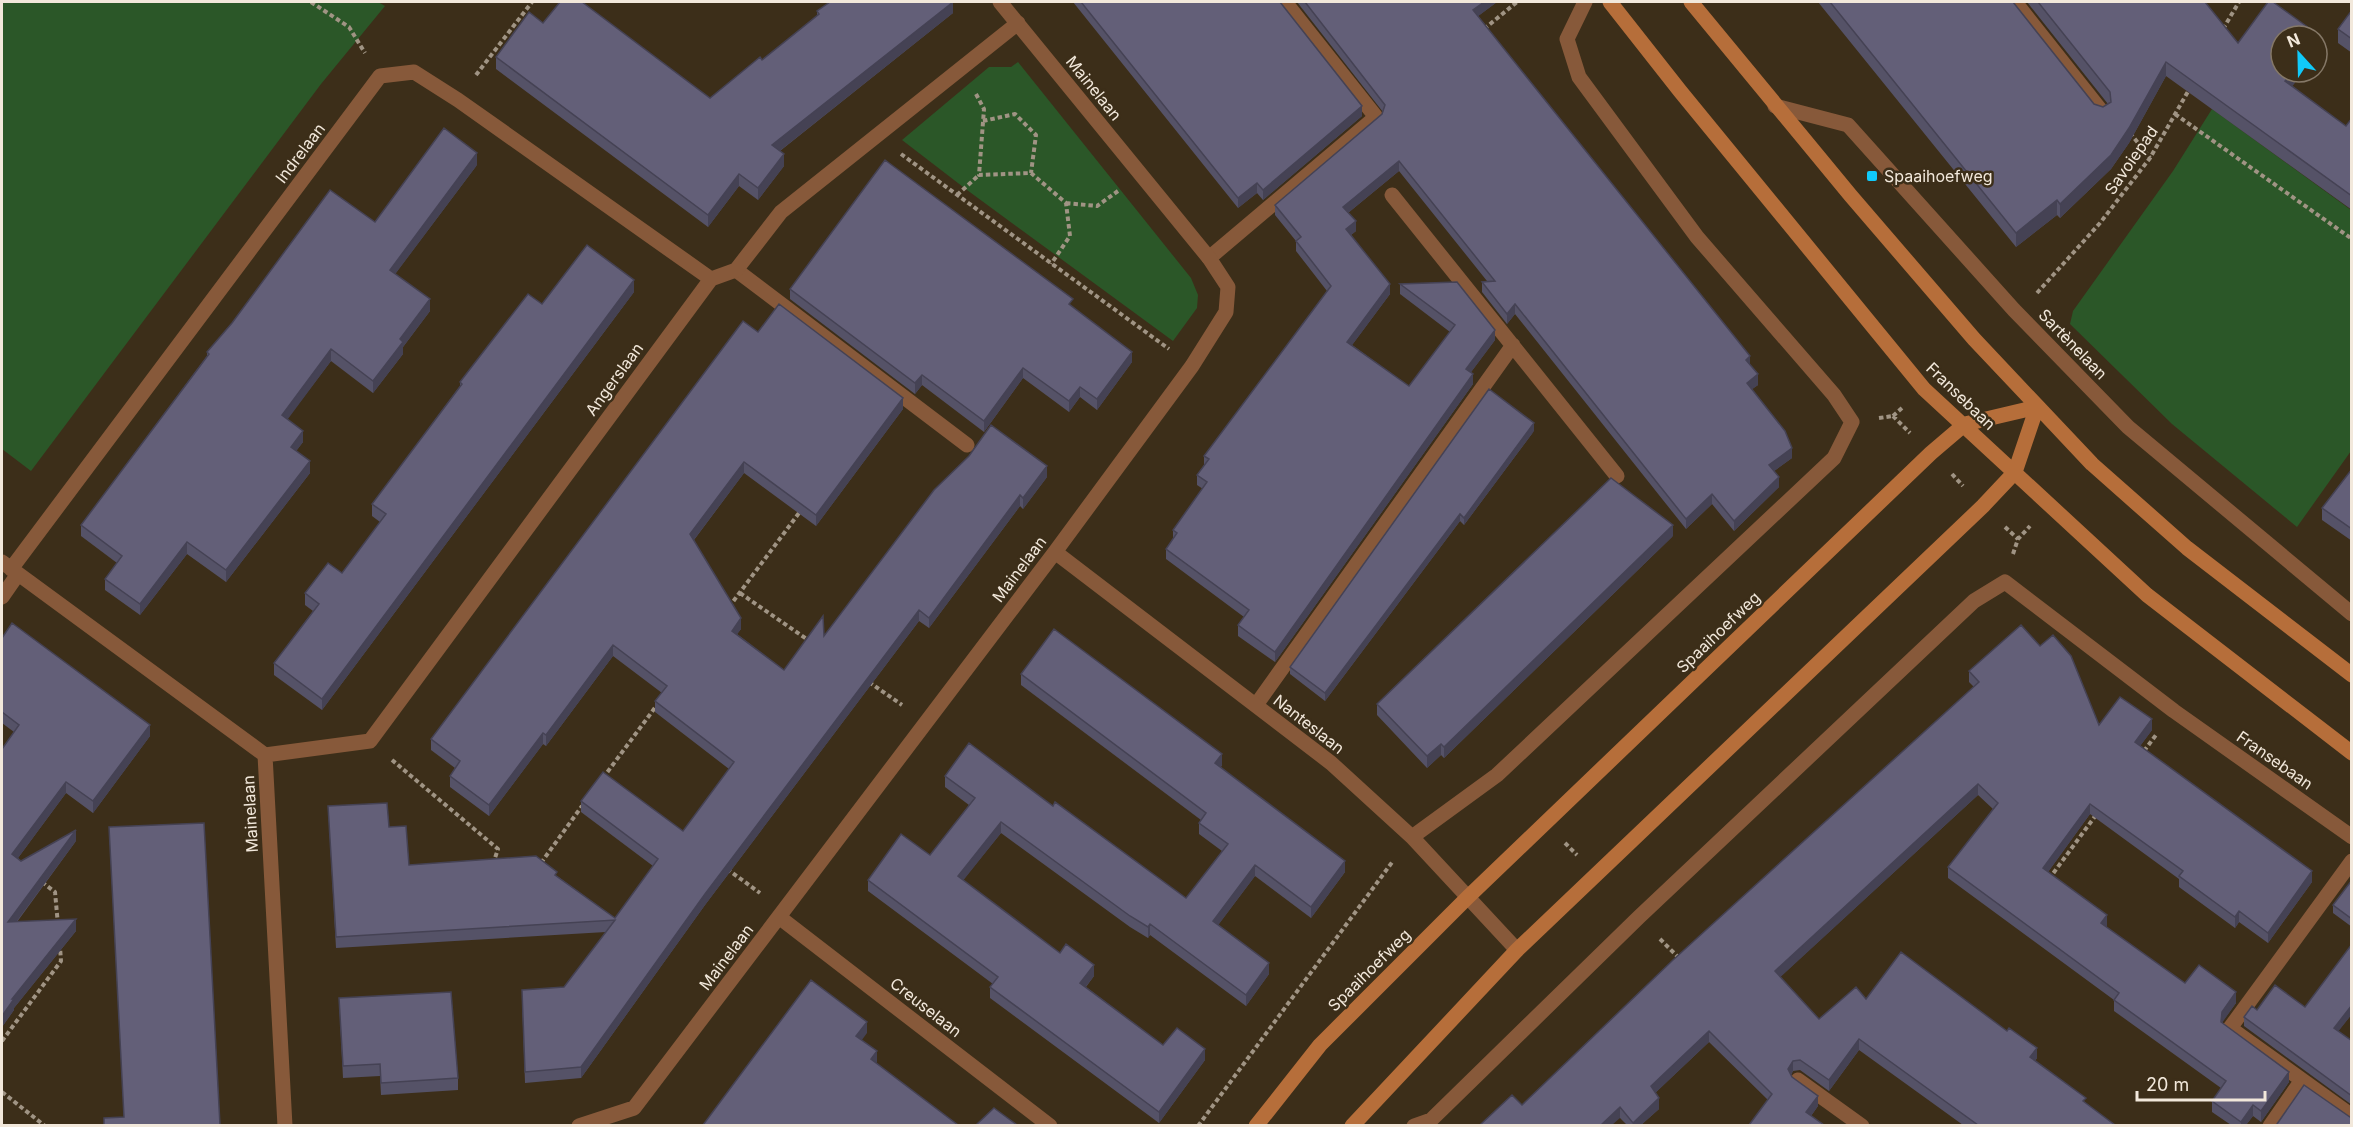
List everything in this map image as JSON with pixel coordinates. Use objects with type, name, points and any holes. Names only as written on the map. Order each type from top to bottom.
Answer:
[{"type":"street","name":"Mainelaan","points":[[579,1125],[634,1108],[1055,552],[1192,366],[1226,312],[1228,287],[1209,258],[1000,2]]},
{"type":"street","points":[[1209,258],[1376,117],[1285,2]]},
{"type":"street","points":[[1412,837],[1497,775],[1834,458],[1852,422],[1834,395],[1697,237],[1579,77],[1567,39],[1585,2]]},
{"type":"street","name":"Fransebaan","points":[[1610,2],[1924,389],[1965,424],[2147,596],[2352,753]]},
{"type":"street","points":[[1691,2],[1775,106],[1974,339],[2092,464],[2187,548],[2352,675]]},
{"type":"street","points":[[2015,2],[2102,112]]},
{"type":"street","points":[[380,76],[414,72],[458,100],[711,279],[736,270],[781,212],[1018,23]]},
{"type":"street","name":"Indrelaan","points":[[2,597],[10,568],[380,76]]},
{"type":"street","name":"Sartènelaan","points":[[1775,106],[1848,124],[2014,310],[2128,427],[2352,614]]},
{"type":"street","points":[[1392,195],[1617,476]]},
{"type":"street","points":[[736,270],[967,445]]},
{"type":"street","name":"Angerslaan","points":[[370,741],[711,279]]},
{"type":"street","points":[[1256,705],[1513,345]]},
{"type":"street","points":[[1352,1125],[1517,950],[1983,506],[2015,472],[2037,407]]},
{"type":"street","name":"Spaaihoefweg","points":[[1256,1125],[1320,1045],[1468,897],[1931,453],[1965,424],[2037,407]]},
{"type":"street","name":"Nanteslaan","points":[[1055,552],[1330,763],[1412,837],[1517,950]]},
{"type":"street","name":"Mainelaan","points":[[10,568],[265,755],[285,1125]]},
{"type":"street","name":"Fransebaan","points":[[1414,1125],[1431,1120],[1639,917],[1974,601],[2005,582],[2174,711],[2352,837]]},
{"type":"street","points":[[265,755],[370,741]]},
{"type":"street","points":[[2352,861],[2230,1028],[2352,1116]]},
{"type":"street","name":"Creuselaan","points":[[781,913],[1050,1125]]},
{"type":"street","points":[[1798,1080],[1862,1125]]},
{"type":"street","points":[[2270,1125],[2302,1080]]},
{"type":"path","points":[[311,2],[349,27],[380,76]]},
{"type":"path","points":[[458,100],[532,2]]},
{"type":"path","points":[[1482,30],[1517,2]]},
{"type":"path","points":[[2222,32],[2239,2]]},
{"type":"path","points":[[962,67],[984,109],[979,175]]},
{"type":"path","name":"Savoiepad","points":[[2014,310],[2038,292],[2100,223],[2150,158],[2192,84]]},
{"type":"path","points":[[2102,112],[2118,118],[2150,158]]},
{"type":"path","points":[[983,121],[1015,114],[1036,135],[1031,173]]},
{"type":"path","points":[[2175,114],[2352,239]]},
{"type":"path","points":[[876,136],[1192,366]]},
{"type":"path","points":[[957,195],[979,175],[1031,173],[1066,204],[1097,206],[1140,175]]},
{"type":"path","points":[[1052,264],[1070,236],[1066,204]]},
{"type":"path","points":[[1893,416],[2018,539]]},
{"type":"path","points":[[726,611],[808,500]]},
{"type":"path","points":[[740,593],[808,640]]},
{"type":"path","points":[[867,681],[926,722]]},
{"type":"path","points":[[596,787],[658,704]]},
{"type":"path","points":[[2139,758],[2174,711]]},
{"type":"path","points":[[370,741],[498,849],[490,873]]},
{"type":"path","points":[[603,778],[613,784]]},
{"type":"path","points":[[540,864],[589,797]]},
{"type":"path","points":[[2048,880],[2097,814]]},
{"type":"path","points":[[1198,1125],[1412,837]]},
{"type":"path","points":[[727,868],[781,913]]},
{"type":"path","points":[[37,879],[55,892],[58,926]]},
{"type":"path","points":[[2,1041],[61,961],[59,938]]},
{"type":"path","points":[[2,1092],[45,1125]]},
{"type":"green space","points":[[2,2],[378,2],[385,6],[321,84],[31,471],[2,449]]},
{"type":"green space","points":[[1018,62],[1191,278],[1198,295],[1197,308],[1173,341],[902,140],[989,67],[1011,67]]},
{"type":"green space","points":[[2212,109],[2351,210],[2351,451],[2297,527],[2172,424],[2070,324],[2073,311],[2173,171]]},
{"type":"building","points":[[560,2],[582,2],[710,98],[760,57],[762,60],[819,14],[817,11],[830,2],[953,2],[772,145],[784,154],[758,188],[739,174],[708,215],[496,57],[529,12],[543,23]]},
{"type":"building","points":[[1081,2],[1280,2],[1362,106],[1263,190],[1257,183],[1238,198]]},
{"type":"building","points":[[1305,2],[1484,2],[1473,10],[1750,356],[1746,360],[1758,374],[1747,383],[1785,431],[1792,448],[1769,465],[1779,477],[1734,521],[1712,494],[1686,519],[1515,304],[1507,314],[1482,282],[1495,281],[1399,161],[1343,207],[1356,221],[1346,229],[1390,284],[1347,342],[1409,386],[1455,325],[1400,284],[1457,282],[1495,330],[1466,369],[1473,374],[1275,652],[1238,625],[1249,610],[1166,549],[1177,533],[1173,530],[1207,482],[1197,475],[1209,459],[1204,456],[1331,286],[1296,241],[1301,237],[1275,205],[1382,114],[1385,105]]},
{"type":"building","points":[[1830,2],[2013,2],[2094,104],[2103,107],[2111,102],[2110,92],[2038,2],[2205,2],[2238,43],[2268,2],[2273,2],[2303,24],[2269,24],[2269,84],[2289,84],[2346,126],[2352,118],[2352,196],[2166,62],[2111,155],[2060,204],[2057,200],[2016,233]]},
{"type":"building","points":[[2352,10],[2352,39],[2338,29]]},
{"type":"building","points":[[444,128],[477,153],[390,270],[430,299],[400,339],[403,342],[373,381],[331,349],[282,415],[303,431],[291,447],[310,461],[226,570],[187,542],[140,604],[105,579],[122,556],[81,525],[209,354],[207,352],[232,323],[330,190],[375,222]]},
{"type":"building","points":[[885,160],[1073,299],[1069,304],[1132,352],[1097,399],[1080,387],[1069,401],[1023,368],[984,421],[922,375],[915,383],[790,289]]},
{"type":"building","points":[[587,245],[634,280],[322,699],[274,663],[319,604],[305,593],[328,563],[342,573],[386,514],[372,504],[462,384],[460,382],[528,294],[542,304]]},
{"type":"building","points":[[779,304],[903,398],[816,515],[744,462],[690,534],[741,618],[732,631],[784,670],[823,616],[824,636],[934,490],[969,456],[991,425],[1047,466],[1023,498],[1020,495],[929,618],[919,610],[705,894],[581,1067],[525,1072],[522,990],[564,987],[615,920],[336,937],[328,806],[387,803],[389,827],[406,826],[409,865],[536,856],[557,872],[555,875],[615,918],[658,859],[581,801],[603,772],[683,831],[734,762],[655,701],[667,686],[613,645],[546,735],[543,733],[489,805],[450,776],[460,761],[431,739],[743,321],[758,332]]},
{"type":"building","points":[[1489,389],[1534,423],[1464,518],[1460,514],[1325,693],[1290,667]]},
{"type":"building","points":[[2352,469],[2352,529],[2322,508]]},
{"type":"building","points":[[1611,478],[1673,525],[1444,747],[1441,744],[1427,756],[1377,704]]},
{"type":"building","points":[[12,623],[150,725],[93,801],[66,782],[12,854],[21,861],[76,830],[8,922],[76,919],[12,999],[14,999],[2,1016],[2,749],[19,725],[2,712],[2,638]]},
{"type":"building","points":[[2021,625],[2040,646],[2053,635],[2071,656],[2099,725],[2120,697],[2152,719],[2135,742],[2312,871],[2268,933],[2239,911],[2235,917],[2179,876],[2183,871],[2090,804],[2043,868],[2107,915],[2101,923],[2185,983],[2199,965],[2236,992],[2222,1012],[2221,1022],[2289,1072],[2261,1111],[2253,1105],[2241,1122],[2212,1101],[2226,1081],[2114,1000],[2119,993],[1948,867],[1998,803],[1978,784],[1775,971],[1819,1019],[1856,987],[1866,999],[1901,952],[2007,1031],[2009,1028],[2037,1048],[2030,1057],[2086,1098],[2083,1101],[2115,1125],[1978,1125],[1859,1039],[1829,1080],[1800,1060],[1793,1061],[1788,1069],[1792,1077],[1818,1096],[1806,1112],[1824,1125],[1749,1125],[1772,1094],[1709,1031],[1651,1086],[1659,1098],[1633,1123],[1620,1107],[1601,1125],[1480,1125],[1512,1095],[1522,1105],[1673,960],[1979,682],[1969,671]]},
{"type":"building","points":[[1054,629],[1222,754],[1215,763],[1345,861],[1311,907],[1255,865],[1213,921],[1269,963],[1246,995],[1150,924],[1148,927],[1130,916],[1001,822],[958,876],[1060,953],[1066,944],[1094,965],[1080,983],[1163,1045],[1177,1028],[1205,1049],[1159,1112],[990,987],[998,977],[868,880],[901,834],[930,855],[975,798],[945,776],[969,743],[1053,806],[1055,802],[1186,898],[1228,844],[1199,823],[1206,813],[1021,674]]},
{"type":"building","points":[[204,823],[220,1125],[104,1125],[104,1118],[124,1117],[109,827]]},
{"type":"building","points":[[2352,880],[2352,919],[2333,905]]},
{"type":"building","points":[[2352,944],[2352,1005],[2334,1028],[2352,1041],[2352,1096],[2244,1017],[2252,1006],[2257,1010],[2275,985],[2305,1007]]},
{"type":"building","points":[[811,980],[867,1022],[856,1036],[877,1051],[871,1059],[958,1125],[703,1125]]},
{"type":"building","points":[[451,992],[458,1078],[381,1083],[380,1064],[343,1066],[339,998]]},
{"type":"building","points":[[2304,1085],[2352,1117],[2352,1125],[2278,1125]]},
{"type":"building","points":[[994,1108],[1017,1125],[976,1125]]},
{"type":"place","name":"Spaaihoefweg","points":[[1872,176]]}]
